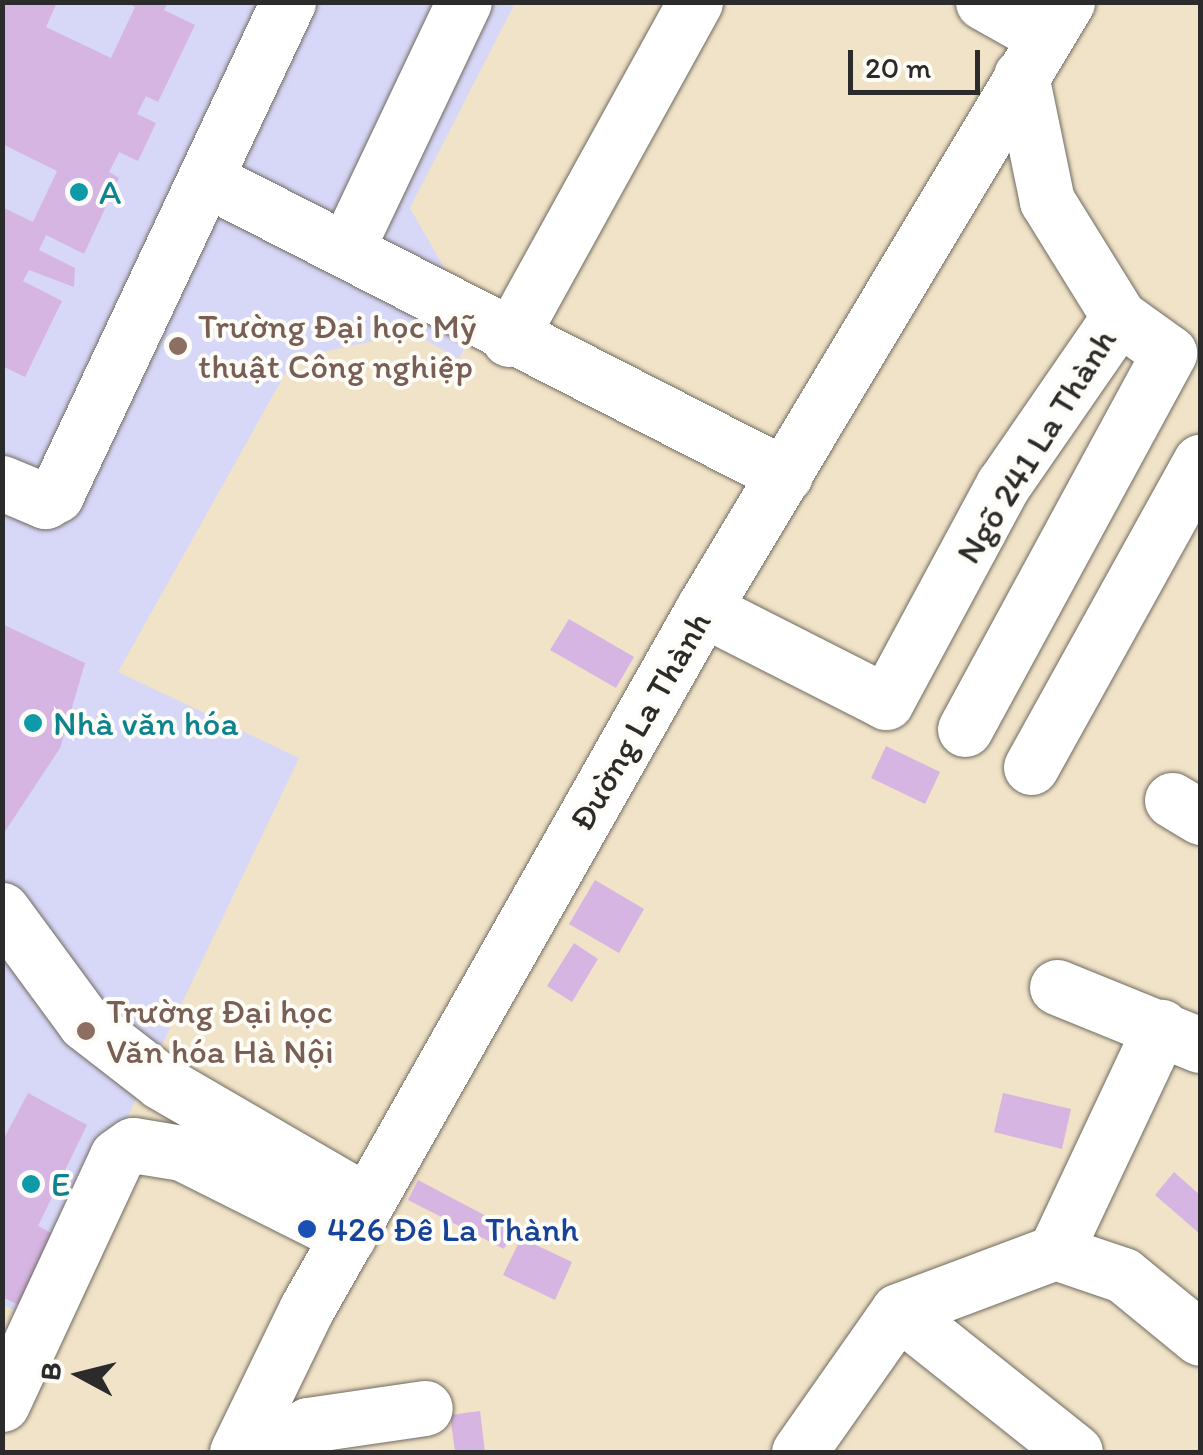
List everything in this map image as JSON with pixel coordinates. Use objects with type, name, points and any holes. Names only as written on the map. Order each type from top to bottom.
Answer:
[{"type":"street","points":[[2,483],[44,501],[56,494],[208,180],[288,2]]},
{"type":"street","points":[[346,250],[464,2]]},
{"type":"street","points":[[509,339],[695,2]]},
{"type":"street","points":[[983,2],[1044,38]]},
{"type":"street","name":"Ngõ 241 La Thành","points":[[703,609],[886,702],[1003,485],[1119,317],[1047,201],[1044,38]]},
{"type":"street","name":"Đường La Thành","points":[[236,1452],[358,1219],[703,609],[1044,38]]},
{"type":"street","points":[[208,180],[509,339],[785,475]]},
{"type":"street","points":[[966,730],[1184,363],[1119,317]]},
{"type":"street","points":[[1030,767],[1200,462]]},
{"type":"street","points":[[2,910],[85,1023],[161,1082],[358,1219]]},
{"type":"street","points":[[799,1452],[889,1322],[1055,1252],[1180,1036],[1057,987]]},
{"type":"street","points":[[2,1404],[19,1325],[116,1156],[133,1145],[182,1154],[358,1219]]},
{"type":"street","points":[[1055,1252],[1123,1275],[1200,1338]]},
{"type":"street","points":[[889,1322],[1075,1452]]},
{"type":"street","points":[[293,1452],[308,1426],[425,1408]]},
{"type":"shaded area","name":"Trường Đại học Mỹ thuật Công nghiệp","points":[[2,3],[515,3],[410,208],[446,271],[484,308],[459,359],[413,333],[294,358],[118,672],[299,758],[31,1319],[2,1304]]},
{"type":"building","name":"A","points":[[2,2],[57,2],[46,27],[111,58],[135,7],[125,2],[168,2],[164,10],[195,25],[158,102],[146,96],[137,114],[156,123],[138,161],[119,152],[109,172],[119,178],[84,254],[46,235],[39,250],[75,268],[74,287],[29,270],[23,281],[62,301],[25,377],[2,366],[2,207],[33,222],[57,171],[2,144]]},
{"type":"building","points":[[569,619],[634,657],[616,688],[550,650]]},
{"type":"building","name":"Nhà văn hóa","points":[[2,624],[85,663],[60,748],[2,836]]},
{"type":"building","points":[[886,746],[940,772],[925,804],[871,778]]},
{"type":"building","points":[[595,880],[644,909],[619,953],[569,924]]},
{"type":"building","points":[[574,943],[598,959],[572,1002],[547,986]]},
{"type":"building","name":"E","points":[[28,1093],[87,1125],[38,1226],[53,1234],[19,1305],[2,1297],[2,1142]]},
{"type":"building","points":[[1003,1093],[1071,1109],[1062,1149],[994,1132]]},
{"type":"building","points":[[1174,1172],[1200,1195],[1200,1234],[1155,1195]]},
{"type":"building","points":[[418,1180],[513,1230],[504,1249],[408,1200]]},
{"type":"building","points":[[521,1238],[572,1262],[555,1300],[503,1275]]},
{"type":"building","points":[[480,1411],[485,1452],[455,1452],[450,1415]]},
{"type":"place","name":"A","points":[[79,192]]},
{"type":"place","name":"Trường Đại học Mỹ thuật Công nghiệp","points":[[178,346]]},
{"type":"place","name":"Nhà văn hóa","points":[[33,723]]},
{"type":"place","name":"Trường Đại học Văn hóa Hà Nội","points":[[86,1031]]},
{"type":"place","name":"E","points":[[31,1184]]},
{"type":"place","name":"426 Đê La Thành","points":[[307,1229]]}]
